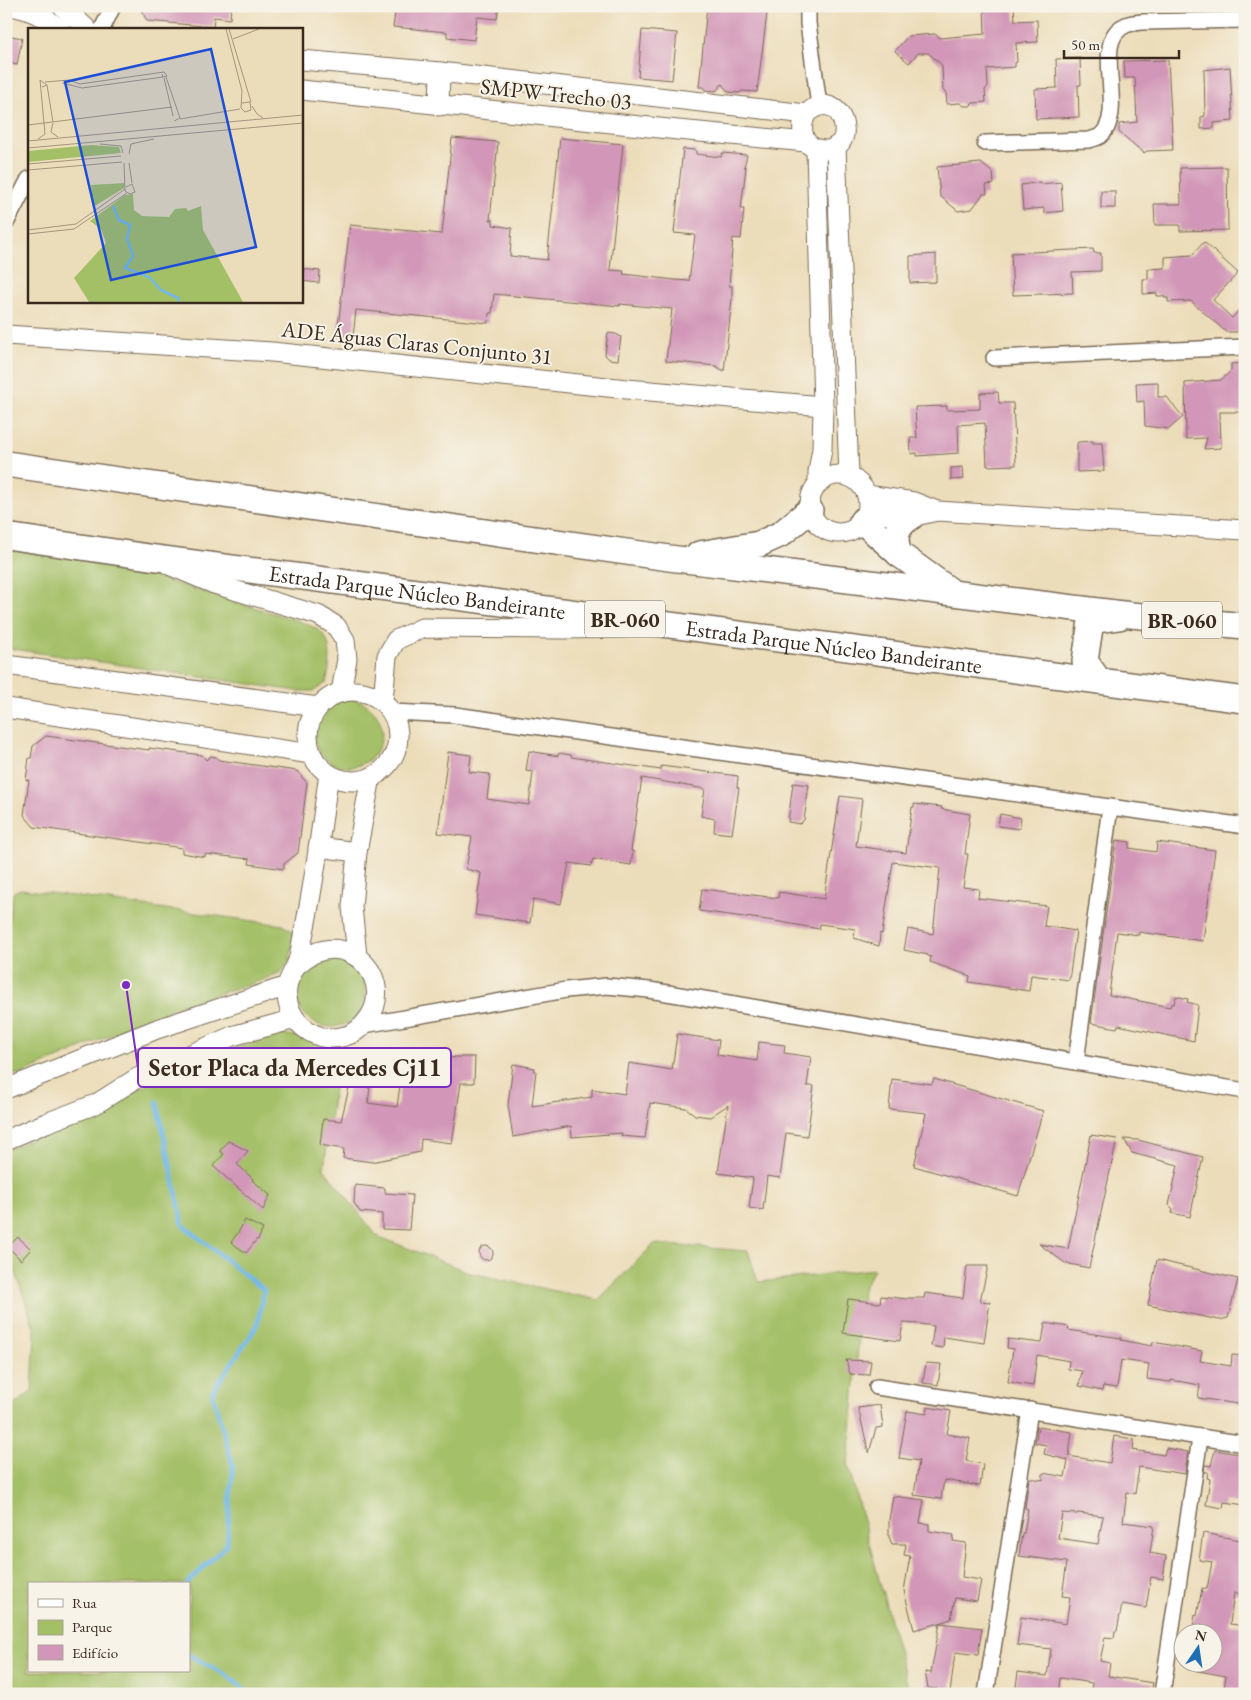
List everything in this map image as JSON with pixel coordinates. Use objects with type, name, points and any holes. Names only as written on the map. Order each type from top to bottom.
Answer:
[{"type":"highway","name":"BR-060","points":[[6,464],[669,558],[1131,615],[1241,625]]},
{"type":"highway","points":[[669,558],[759,544],[781,534],[810,510]]},
{"type":"highway","points":[[866,510],[899,554],[951,592]]},
{"type":"highway","points":[[899,554],[896,546],[897,532],[900,526],[911,517]]},
{"type":"highway","name":"Estrada Parque Núcleo Bandeirante","points":[[6,536],[149,558],[1245,700]]},
{"type":"highway","points":[[1099,681],[1084,661],[1091,621],[1131,615]]},
{"type":"street","points":[[11,6],[43,16],[59,28]]},
{"type":"street","points":[[62,6],[86,28]]},
{"type":"street","points":[[102,28],[113,6]]},
{"type":"street","points":[[808,6],[813,110],[802,123],[802,133],[811,145],[823,406],[822,449],[818,483],[810,496],[810,510],[818,525],[833,532],[849,531],[866,510],[914,502],[937,511]]},
{"type":"street","points":[[985,142],[1089,140],[1100,135],[1107,125],[1111,113],[1109,48],[1117,31],[1126,25],[1141,22],[1245,20]]},
{"type":"street","points":[[302,60],[440,72],[683,100],[813,110],[828,107],[836,110],[842,116],[845,124],[842,140],[836,146],[826,150],[811,145]]},
{"type":"street","points":[[439,106],[440,72]]},
{"type":"street","name":"SMPW Trecho 03","points":[[302,90],[811,145]]},
{"type":"street","points":[[678,130],[683,100]]},
{"type":"street","points":[[836,146],[849,476]]},
{"type":"street","points":[[6,223],[28,181]]},
{"type":"street","name":"ADE Águas Claras Conjunto 31","points":[[6,336],[272,352],[637,390],[823,406]]},
{"type":"street","points":[[994,358],[1245,347]]},
{"type":"street","points":[[818,483],[832,475],[849,476],[857,480],[864,487],[866,510]]},
{"type":"street","points":[[866,510],[911,517],[937,511],[1245,530]]},
{"type":"street","points":[[149,558],[214,584],[318,616],[336,626],[344,640],[347,659],[342,692]]},
{"type":"street","points":[[682,626],[566,629],[422,628],[396,640],[388,656],[388,706],[397,724],[399,737],[397,750],[391,761],[382,771],[371,778],[357,781],[342,780],[329,774],[318,765],[311,754],[308,730],[311,718],[318,707],[328,697],[356,690],[371,694],[388,706],[1245,826]]},
{"type":"street","points":[[6,665],[318,707]]},
{"type":"street","points":[[6,708],[311,754]]},
{"type":"street","points":[[297,965],[329,774]]},
{"type":"street","points":[[357,956],[352,907],[357,852],[371,778]]},
{"type":"street","points":[[1076,1062],[1110,807]]},
{"type":"street","points":[[318,847],[357,852]]},
{"type":"street","points":[[330,948],[357,956],[372,974],[377,996],[373,1012],[364,1025],[354,1032],[341,1037],[328,1038],[304,1029],[289,1009],[287,998],[287,986],[290,975],[297,965],[306,956],[317,950],[330,948]]},
{"type":"street","points":[[6,1089],[157,1029],[287,986]]},
{"type":"street","points":[[364,1025],[566,990],[608,986],[668,993],[1245,1090]]},
{"type":"street","points":[[6,1140],[46,1122],[96,1104],[137,1078],[232,1036],[295,1019]]},
{"type":"street","points":[[877,1387],[1245,1444]]},
{"type":"street","points":[[986,1694],[1030,1410]]},
{"type":"street","points":[[1162,1694],[1200,1438]]},
{"type":"green space","points":[[6,548],[98,560],[314,627],[324,636],[329,648],[330,663],[326,683],[314,691],[297,691],[6,648]]},
{"type":"green space","points":[[355,699],[367,705],[376,714],[382,726],[380,746],[372,757],[355,767],[341,767],[324,757],[316,746],[314,726],[324,709],[335,701]]},
{"type":"green space","points":[[21,889],[283,925],[295,935],[289,963],[281,972],[260,981],[178,1006],[22,1074],[10,1075],[6,1073],[6,942],[13,893]]},
{"type":"green space","points":[[338,957],[351,963],[360,972],[364,978],[366,992],[364,1006],[356,1017],[345,1025],[324,1027],[317,1025],[306,1017],[298,1006],[296,985],[298,978],[306,967],[317,959]]},
{"type":"green space","points":[[278,1034],[340,1041],[324,1169],[377,1236],[471,1273],[598,1300],[654,1244],[748,1251],[758,1282],[874,1269],[863,1289],[848,1465],[910,1694],[6,1694],[6,1411],[32,1391],[35,1331],[14,1267],[6,1257],[6,1150],[111,1105],[179,1068]]},
{"type":"building","points":[[139,6],[231,6],[230,19],[214,17],[213,27],[147,21]]},
{"type":"building","points":[[396,6],[499,6],[497,19],[477,17],[474,40],[447,37],[447,32],[393,27]]},
{"type":"building","points":[[707,6],[768,6],[757,92],[728,92],[722,84],[716,91],[705,90],[703,87],[699,87]]},
{"type":"building","points":[[984,6],[1014,6],[1015,21],[1037,20],[1038,42],[1016,43],[1017,62],[1015,67],[987,69],[988,86],[985,90],[986,102],[973,103],[970,106],[964,106],[960,103],[947,104],[946,93],[943,90],[942,65],[928,53],[918,53],[909,63],[895,51],[908,36],[935,34],[940,38],[985,34]]},
{"type":"building","points":[[642,30],[677,33],[672,80],[638,77]]},
{"type":"building","points":[[6,35],[22,38],[17,65],[6,62]]},
{"type":"building","points":[[1080,58],[1081,85],[1078,85],[1079,117],[1036,119],[1035,89],[1057,88],[1056,59]]},
{"type":"building","points":[[1168,60],[1173,150],[1147,151],[1144,153],[1119,132],[1119,124],[1137,122],[1135,78],[1125,78],[1124,61]]},
{"type":"building","points":[[1230,67],[1233,121],[1214,123],[1214,128],[1201,129],[1201,117],[1205,116],[1204,70]]},
{"type":"building","points":[[452,138],[498,142],[490,220],[493,220],[493,225],[512,228],[510,256],[547,260],[560,138],[623,144],[610,270],[624,271],[623,274],[689,281],[695,235],[674,233],[683,149],[696,150],[696,154],[721,157],[722,153],[747,155],[744,167],[746,167],[741,209],[744,209],[741,239],[733,238],[729,286],[732,286],[732,299],[724,371],[716,366],[666,361],[672,309],[620,304],[620,306],[494,294],[492,313],[489,313],[488,323],[356,310],[353,337],[337,335],[350,225],[442,234]]},
{"type":"building","points":[[981,163],[993,173],[994,184],[986,185],[987,194],[983,194],[972,209],[958,211],[940,196],[937,167]]},
{"type":"building","points":[[1227,167],[1228,230],[1180,231],[1180,225],[1155,225],[1154,204],[1181,204],[1180,168]]},
{"type":"building","points":[[1040,182],[1040,184],[1061,182],[1063,211],[1044,213],[1044,208],[1023,210],[1021,185]]},
{"type":"building","points":[[1101,191],[1115,191],[1115,208],[1101,208]]},
{"type":"building","points":[[1204,242],[1238,273],[1213,300],[1232,318],[1241,308],[1243,323],[1237,332],[1226,332],[1191,301],[1168,302],[1168,298],[1157,296],[1157,293],[1143,294],[1143,279],[1148,279],[1148,269],[1165,268],[1165,257],[1192,255]]},
{"type":"building","points":[[1093,249],[1094,253],[1101,253],[1101,271],[1072,272],[1073,293],[1013,295],[1011,253]]},
{"type":"building","points":[[936,254],[936,282],[910,283],[910,256]]},
{"type":"building","points":[[302,269],[320,271],[319,283],[302,281]]},
{"type":"building","points":[[608,333],[621,337],[618,360],[609,359],[605,355]]},
{"type":"building","points":[[1245,363],[1245,412],[1220,412],[1221,448],[1204,449],[1207,438],[1186,439],[1185,383],[1221,380],[1231,371],[1231,364]]},
{"type":"building","points":[[1158,382],[1158,397],[1167,397],[1183,417],[1169,429],[1145,426],[1144,401],[1137,402],[1136,383]]},
{"type":"building","points":[[998,392],[999,403],[1013,403],[1016,465],[987,466],[985,423],[958,425],[959,453],[917,456],[917,453],[911,454],[910,438],[917,438],[915,407],[947,406],[947,410],[980,409],[980,393]]},
{"type":"building","points":[[1093,441],[1093,443],[1102,443],[1104,471],[1077,472],[1078,442]]},
{"type":"building","points":[[963,467],[964,479],[951,480],[951,468]]},
{"type":"building","points":[[46,736],[202,755],[206,760],[211,756],[219,760],[297,771],[307,783],[298,853],[284,864],[284,869],[249,864],[250,859],[205,854],[205,857],[182,853],[182,848],[34,827],[24,815],[29,780],[26,780],[33,746]]},
{"type":"building","points":[[529,751],[558,756],[559,753],[571,755],[571,757],[661,770],[661,766],[738,776],[737,787],[739,788],[732,834],[714,832],[715,819],[701,816],[705,789],[642,778],[631,851],[633,851],[631,865],[593,859],[591,866],[569,863],[561,904],[533,899],[530,923],[475,915],[481,873],[466,869],[472,837],[438,833],[448,752],[471,755],[469,772],[490,774],[487,799],[529,805],[533,772],[526,771]]},
{"type":"building","points":[[793,783],[809,785],[804,820],[800,824],[788,822]]},
{"type":"building","points":[[840,796],[862,799],[856,846],[906,853],[914,804],[942,807],[941,809],[970,814],[965,854],[968,854],[963,887],[979,889],[978,898],[1047,906],[1044,926],[1076,931],[1069,980],[1031,975],[1029,991],[969,982],[970,976],[930,962],[931,957],[928,955],[904,950],[908,929],[933,934],[940,868],[893,862],[879,946],[854,938],[855,929],[820,924],[819,929],[699,911],[702,889],[778,898],[779,892],[824,899]]},
{"type":"building","points":[[1000,814],[1021,818],[1019,829],[998,826]]},
{"type":"building","points":[[1116,840],[1130,842],[1129,848],[1156,852],[1157,842],[1215,850],[1203,941],[1139,932],[1139,935],[1117,932],[1109,995],[1170,1007],[1171,1004],[1174,1004],[1176,996],[1188,999],[1187,1002],[1198,1005],[1194,1041],[1118,1025],[1117,1028],[1091,1023]]},
{"type":"building","points":[[677,1034],[719,1040],[717,1055],[757,1061],[759,1042],[785,1045],[784,1053],[811,1057],[807,1086],[814,1086],[807,1136],[786,1133],[780,1178],[767,1176],[763,1210],[749,1208],[753,1178],[718,1173],[728,1105],[710,1117],[695,1115],[686,1108],[650,1103],[645,1138],[621,1136],[622,1133],[572,1137],[571,1126],[513,1137],[508,1105],[513,1064],[535,1068],[532,1106],[592,1097],[592,1089],[625,1094],[629,1063],[672,1070]]},
{"type":"building","points":[[439,1056],[454,1058],[475,1057],[474,1083],[461,1083],[452,1143],[421,1139],[420,1152],[372,1162],[343,1158],[344,1149],[320,1145],[323,1119],[341,1121],[349,1088],[345,1087],[348,1068],[370,1072],[368,1103],[397,1107],[403,1064],[437,1068]]},
{"type":"building","points":[[892,1079],[932,1084],[934,1079],[1043,1111],[1018,1196],[914,1166],[926,1113],[889,1109]]},
{"type":"building","points":[[1091,1135],[1117,1139],[1089,1268],[1065,1263],[1039,1244],[1068,1249]]},
{"type":"building","points":[[1124,1139],[1138,1140],[1203,1157],[1190,1217],[1172,1213],[1173,1209],[1169,1205],[1178,1165],[1132,1153]]},
{"type":"building","points":[[228,1141],[248,1151],[237,1164],[270,1195],[263,1210],[213,1166],[224,1154],[220,1151]]},
{"type":"building","points":[[355,1185],[385,1188],[385,1193],[412,1195],[409,1230],[382,1229],[382,1214],[360,1212],[354,1203]]},
{"type":"building","points":[[245,1220],[263,1229],[258,1240],[246,1253],[231,1242]]},
{"type":"building","points":[[18,1237],[31,1249],[21,1260],[8,1247]]},
{"type":"building","points":[[483,1246],[489,1246],[493,1253],[489,1260],[483,1260],[479,1256],[479,1250]]},
{"type":"building","points":[[1157,1260],[1238,1279],[1228,1318],[1219,1320],[1148,1305]]},
{"type":"building","points":[[967,1266],[988,1266],[980,1301],[990,1302],[984,1343],[944,1337],[943,1348],[931,1346],[934,1326],[920,1324],[903,1323],[900,1341],[843,1333],[848,1299],[880,1303],[881,1296],[907,1299],[924,1298],[925,1293],[963,1298]]},
{"type":"building","points":[[1045,1323],[1069,1327],[1068,1330],[1121,1338],[1121,1340],[1152,1346],[1153,1342],[1202,1351],[1200,1361],[1231,1366],[1232,1355],[1245,1356],[1245,1405],[1198,1398],[1200,1385],[1171,1380],[1171,1382],[1147,1379],[1149,1364],[1121,1360],[1117,1388],[1103,1386],[1102,1391],[1079,1386],[1082,1371],[1068,1369],[1069,1361],[1037,1355],[1033,1386],[1008,1382],[1013,1349],[1007,1348],[1008,1339],[1042,1343]]},
{"type":"building","points":[[846,1360],[871,1361],[869,1375],[850,1374]]},
{"type":"building","points":[[926,1363],[941,1364],[938,1385],[923,1383]]},
{"type":"building","points":[[880,1405],[883,1427],[876,1428],[869,1453],[858,1408]]},
{"type":"building","points":[[928,1407],[951,1411],[947,1434],[970,1438],[966,1461],[983,1464],[980,1486],[944,1480],[941,1499],[914,1495],[919,1461],[899,1458],[907,1411],[927,1414]]},
{"type":"building","points":[[1038,1427],[1072,1432],[1069,1456],[1110,1463],[1114,1436],[1134,1439],[1133,1450],[1164,1455],[1166,1448],[1188,1452],[1185,1474],[1139,1467],[1135,1494],[1127,1492],[1123,1522],[1154,1526],[1150,1553],[1166,1556],[1163,1579],[1151,1577],[1146,1608],[1122,1604],[1117,1631],[1115,1631],[1114,1638],[1105,1637],[1100,1661],[1110,1663],[1108,1676],[1153,1683],[1151,1694],[1091,1694],[1092,1683],[1060,1678],[1058,1694],[1015,1694],[1018,1672],[1047,1676],[1051,1649],[1017,1645],[1021,1617],[1066,1624],[1070,1597],[1062,1596],[1067,1562],[1019,1556],[1028,1509],[1025,1508],[1029,1478],[1043,1480],[1043,1473],[1065,1477],[1068,1460],[1044,1454],[1046,1445],[1035,1443]],"holes":[[[1062,1513],[1103,1516],[1098,1544],[1058,1538]]]},
{"type":"building","points":[[1215,1450],[1245,1455],[1245,1505],[1224,1502],[1223,1508],[1206,1505],[1210,1479],[1207,1478],[1208,1472],[1204,1472],[1205,1465],[1211,1466]]},
{"type":"building","points":[[893,1496],[924,1500],[920,1523],[929,1524],[929,1531],[954,1535],[953,1541],[966,1543],[962,1577],[981,1580],[977,1601],[955,1598],[951,1619],[914,1630],[904,1591],[910,1556],[904,1555],[906,1544],[892,1544],[889,1537],[889,1520]]},
{"type":"building","points":[[1203,1533],[1245,1541],[1245,1595],[1234,1593],[1230,1624],[1245,1626],[1242,1651],[1245,1651],[1245,1694],[1223,1694],[1226,1676],[1204,1672],[1224,1672],[1224,1622],[1194,1622],[1195,1615],[1197,1616],[1202,1588],[1207,1589],[1212,1562],[1199,1560]]},
{"type":"building","points":[[940,1623],[982,1628],[978,1655],[955,1652],[950,1694],[937,1694],[937,1689],[928,1688],[925,1672],[931,1673]]},
{"type":"waterway","points":[[157,1102],[183,1225],[264,1290],[257,1326],[212,1392],[233,1466],[227,1544],[189,1582]]},
{"type":"waterway","points":[[190,1656],[226,1675],[251,1694]]},
{"type":"place","name":"Setor Placa da Mercedes Cj11","points":[[126,985]]}]
